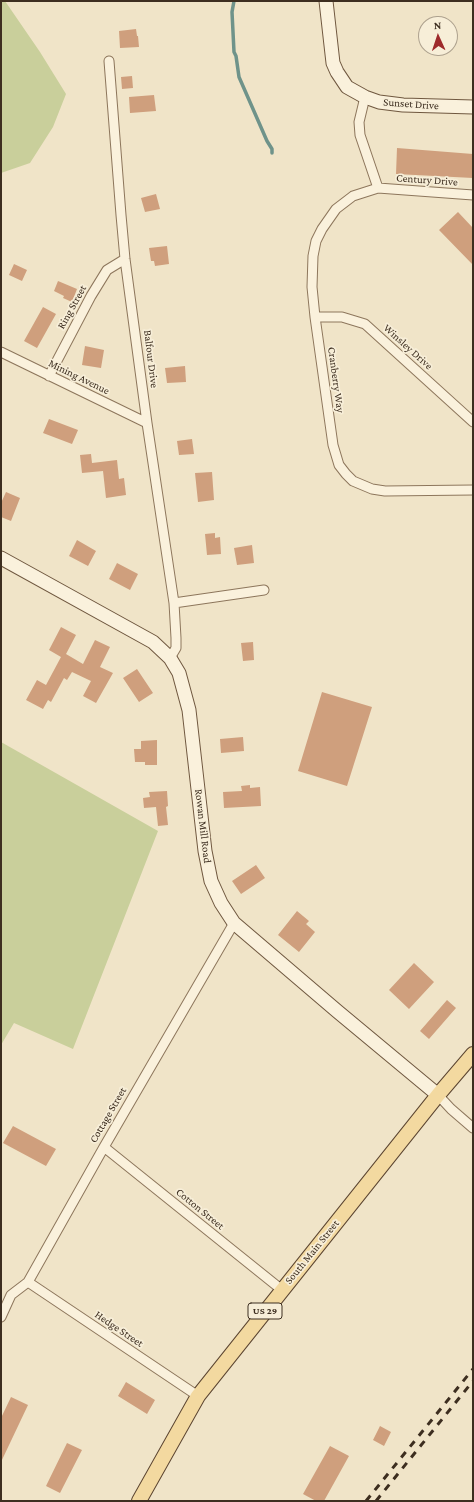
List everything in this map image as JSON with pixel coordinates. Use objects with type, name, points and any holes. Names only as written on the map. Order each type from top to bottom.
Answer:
[{"type":"main road","name":"South Main Street","points":[[139,1501],[198,1396],[438,1095],[473,1054]]},
{"type":"street","name":"Sunset Drive","points":[[326,1],[333,63],[336,72],[347,87],[365,98],[379,102],[403,105],[473,107]]},
{"type":"street","name":"Balfour Drive","points":[[109,61],[125,258],[147,423],[174,603],[176,648],[170,658]]},
{"type":"street","points":[[365,98],[359,122],[360,135],[378,188]]},
{"type":"street","name":"Century Drive","points":[[378,188],[473,195]]},
{"type":"street","name":"Cranberry Way","points":[[378,188],[353,196],[336,209],[322,229],[316,241],[313,256],[312,287],[315,318],[333,445],[339,465],[353,480],[372,490],[473,490]]},
{"type":"street","name":"Ring Street","points":[[49,376],[91,296],[107,270],[125,258]]},
{"type":"street","name":"Winsley Drive","points":[[315,318],[342,317],[365,324],[473,422]]},
{"type":"street","name":"Mining Avenue","points":[[1,352],[147,423]]},
{"type":"street","name":"Rowan Mill Road","points":[[1,558],[147,638],[170,658],[179,673],[189,710],[204,851],[210,881],[221,903],[234,923],[337,1012],[438,1095]]},
{"type":"street","points":[[174,603],[264,590]]},
{"type":"street","name":"Cottage Street","points":[[1,1317],[11,1295],[28,1282],[104,1147],[234,923]]},
{"type":"street","points":[[438,1095],[451,1110],[473,1128]]},
{"type":"street","name":"Cotton Street","points":[[104,1147],[282,1290]]},
{"type":"street","name":"Hedge Street","points":[[28,1282],[198,1396]]},
{"type":"street","points":[[1,1296],[11,1295]]},
{"type":"green space","points":[[1,1],[5,1],[40,52],[66,94],[53,127],[30,163],[1,173]]},
{"type":"green space","points":[[1,742],[158,831],[73,1049],[14,1023],[1,1045]]},
{"type":"building","points":[[136,29],[139,47],[120,48],[119,31]]},
{"type":"building","points":[[132,76],[133,88],[122,89],[121,77]]},
{"type":"building","points":[[154,95],[156,111],[130,113],[129,97]]},
{"type":"building","points":[[397,148],[473,154],[473,178],[396,174]]},
{"type":"building","points":[[156,194],[160,209],[145,212],[141,198]]},
{"type":"building","points":[[458,212],[473,228],[473,265],[439,230]]},
{"type":"building","points":[[167,246],[169,264],[155,266],[154,261],[151,261],[149,248]]},
{"type":"building","points":[[14,264],[27,270],[22,281],[9,275]]},
{"type":"building","points":[[58,281],[77,289],[72,302],[63,298],[64,296],[54,291]]},
{"type":"building","points":[[43,307],[56,314],[37,348],[24,341]]},
{"type":"building","points":[[85,346],[104,350],[101,368],[82,365]]},
{"type":"building","points":[[185,366],[186,382],[167,383],[165,368]]},
{"type":"building","points":[[49,419],[78,430],[72,444],[43,433]]},
{"type":"building","points":[[192,439],[194,454],[179,455],[177,441]]},
{"type":"building","points":[[91,454],[92,463],[117,460],[119,479],[124,478],[126,495],[106,498],[103,471],[82,473],[80,455]]},
{"type":"building","points":[[212,472],[214,500],[198,502],[195,473]]},
{"type":"building","points":[[6,492],[20,498],[11,521],[1,517],[1,503]]},
{"type":"building","points":[[215,533],[215,538],[220,537],[221,554],[207,555],[205,534]]},
{"type":"building","points":[[77,540],[96,551],[88,566],[69,556]]},
{"type":"building","points":[[252,545],[254,563],[237,565],[234,548]]},
{"type":"building","points":[[117,563],[138,574],[130,590],[109,579]]},
{"type":"building","points":[[61,627],[76,635],[66,654],[83,664],[95,640],[110,647],[100,667],[113,673],[96,703],[83,696],[91,681],[72,672],[67,680],[64,678],[51,702],[48,700],[43,709],[26,700],[37,680],[46,685],[61,657],[49,650]]},
{"type":"building","points":[[253,642],[254,660],[243,661],[241,643]]},
{"type":"building","points":[[137,669],[153,693],[139,702],[123,678]]},
{"type":"building","points":[[322,692],[372,707],[347,786],[298,771]]},
{"type":"building","points":[[243,737],[244,751],[221,753],[220,739]]},
{"type":"building","points":[[157,740],[157,765],[145,765],[145,762],[135,762],[134,749],[141,749],[141,741]]},
{"type":"building","points":[[250,785],[250,788],[260,787],[261,806],[224,808],[223,792],[242,791],[241,786]]},
{"type":"building","points":[[167,791],[168,806],[166,807],[168,825],[158,826],[156,807],[144,808],[143,798],[150,797],[149,792]]},
{"type":"building","points":[[256,865],[265,878],[241,894],[232,881]]},
{"type":"building","points":[[297,911],[309,921],[306,924],[315,932],[299,952],[278,935]]},
{"type":"building","points":[[414,963],[434,982],[409,1009],[389,990]]},
{"type":"building","points":[[447,1000],[456,1008],[429,1039],[420,1031]]},
{"type":"building","points":[[13,1126],[56,1149],[46,1166],[3,1143]]},
{"type":"building","points":[[126,1382],[155,1400],[147,1414],[118,1396]]},
{"type":"building","points":[[11,1397],[28,1405],[1,1462],[1,1418]]},
{"type":"building","points":[[380,1426],[391,1432],[384,1446],[373,1440]]},
{"type":"building","points":[[67,1443],[82,1450],[60,1493],[46,1486]]},
{"type":"building","points":[[330,1446],[349,1456],[324,1501],[316,1501],[303,1494]]},
{"type":"waterway","points":[[234,1],[232,12],[234,52],[239,77],[267,141],[272,149],[272,153]]},
{"type":"railway","points":[[366,1501],[473,1369]]},
{"type":"railway","points":[[376,1501],[473,1381]]}]
